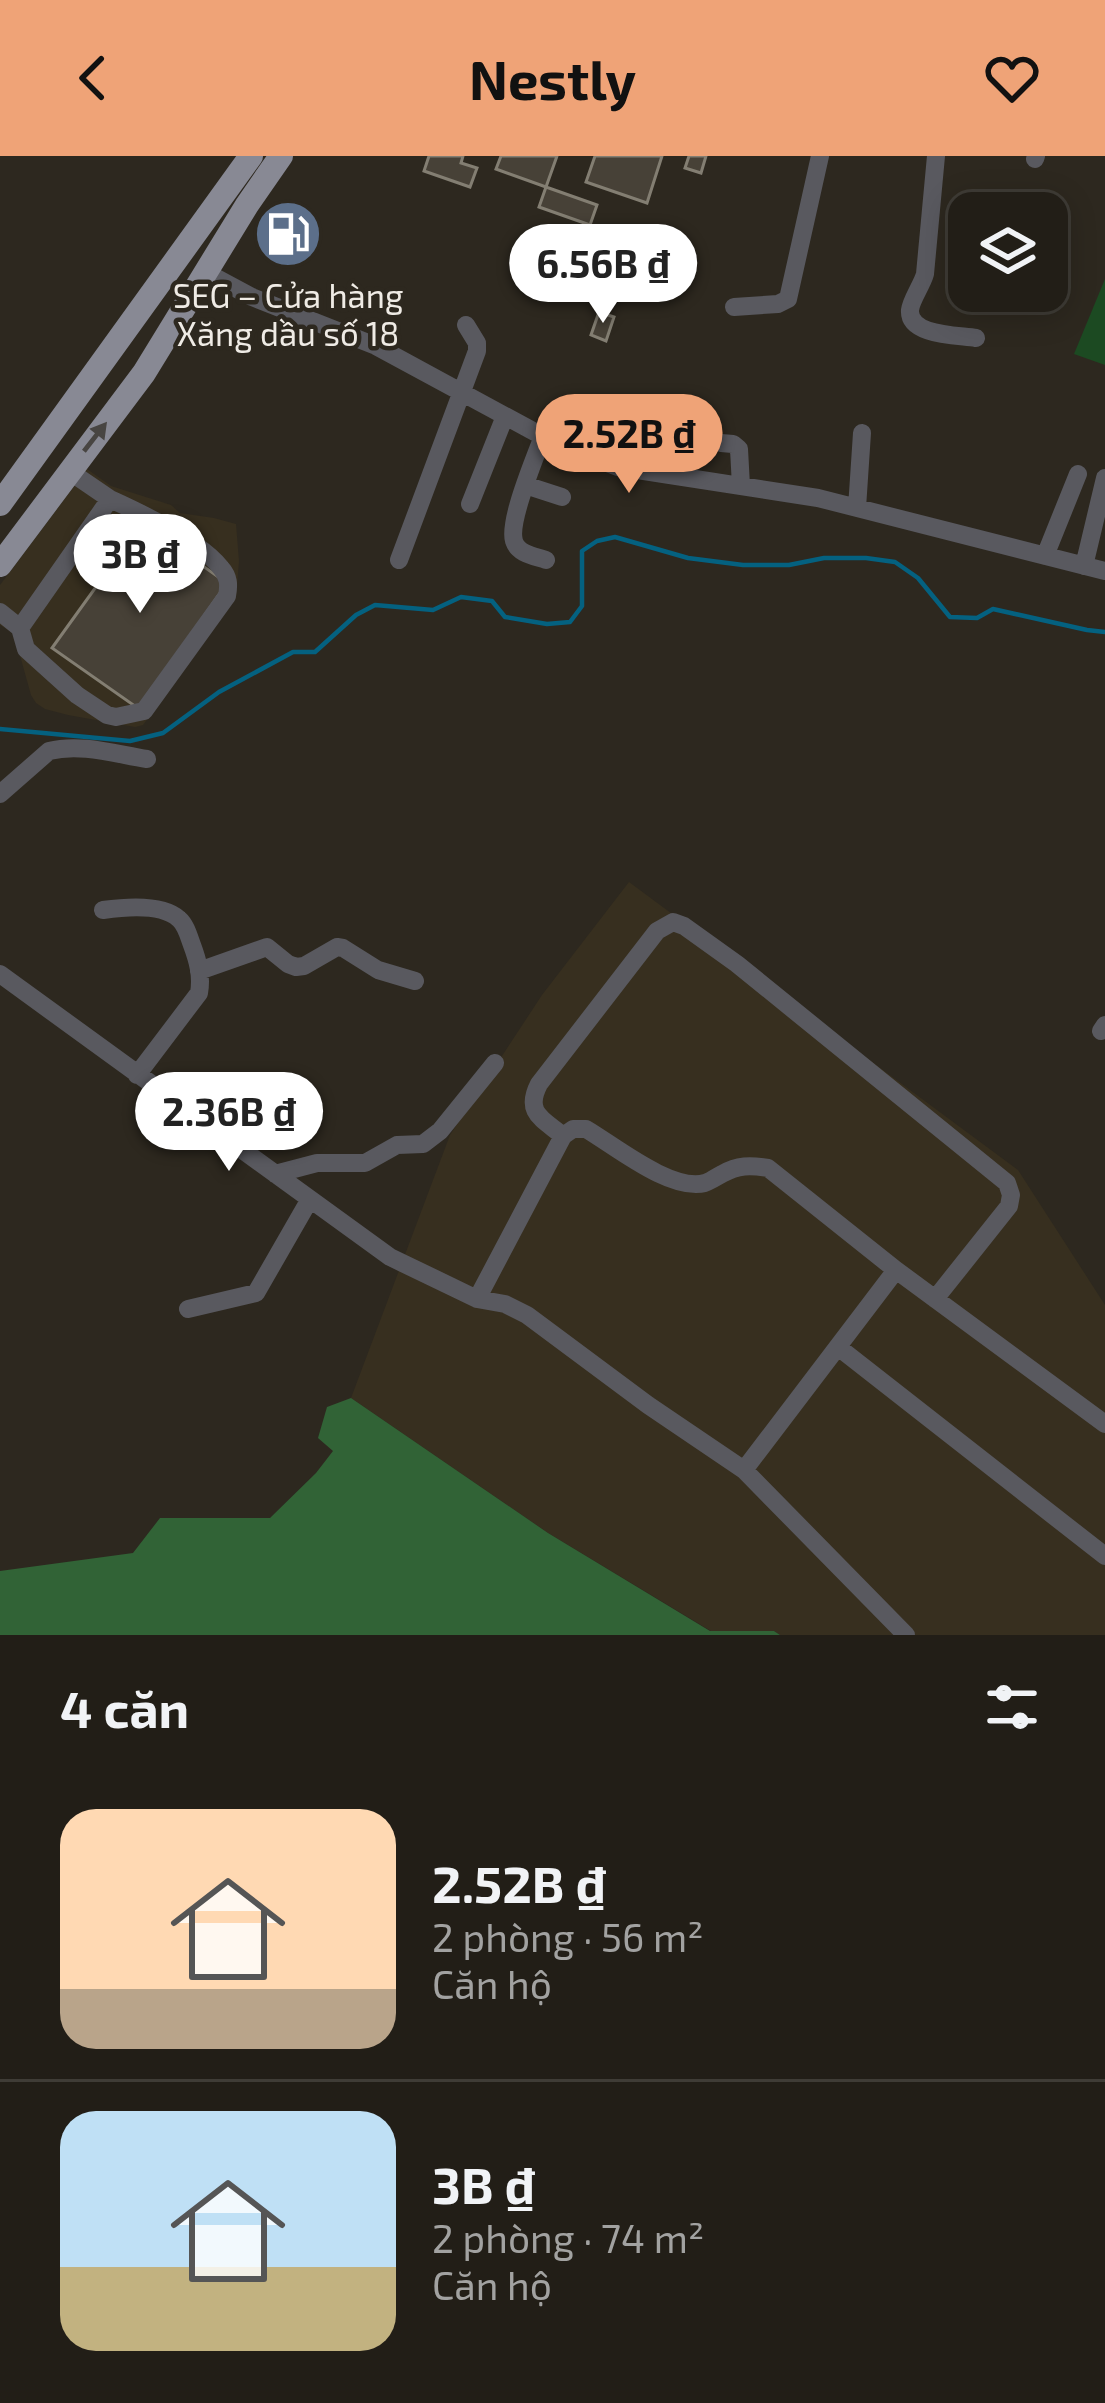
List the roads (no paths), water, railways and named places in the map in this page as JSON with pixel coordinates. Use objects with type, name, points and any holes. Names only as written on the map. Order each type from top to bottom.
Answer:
[{"type":"main road","points":[[0,505],[251,156]]},
{"type":"main road","points":[[0,565],[144,373],[281,156]]},
{"type":"street","points":[[734,308],[788,299],[820,156]]},
{"type":"street","points":[[936,156],[925,274],[910,314],[923,330],[976,338]]},
{"type":"street","points":[[207,272],[252,298],[376,346],[552,441],[618,467],[818,498],[1105,571]]},
{"type":"street","points":[[399,560],[478,351],[466,325]]},
{"type":"street","points":[[546,560],[526,554],[512,537],[525,485],[552,441],[600,407]]},
{"type":"street","points":[[470,504],[506,416]]},
{"type":"street","points":[[857,508],[862,433]]},
{"type":"street","points":[[721,443],[739,448],[741,486]]},
{"type":"street","points":[[0,612],[20,628],[26,649],[77,695],[107,715],[130,715],[144,711],[227,596],[229,586],[220,566],[186,540],[69,471]]},
{"type":"street","points":[[1045,556],[1078,474]]},
{"type":"street","points":[[1084,566],[1105,478]]},
{"type":"street","points":[[525,485],[562,497]]},
{"type":"street","points":[[20,628],[110,499]]},
{"type":"street","points":[[0,794],[58,748],[146,758]]},
{"type":"street","points":[[103,910],[126,907],[177,916],[199,970],[201,981],[194,1001],[137,1075]]},
{"type":"street","points":[[562,1136],[534,1111],[532,1098],[538,1084],[657,931],[673,922],[685,926],[1007,1183],[1009,1206],[935,1299]]},
{"type":"street","points":[[199,970],[267,947],[288,964],[304,966],[337,947],[378,970],[415,981]]},
{"type":"street","points":[[0,974],[390,1257],[527,1315],[744,1470],[906,1635]]},
{"type":"street","points":[[275,1174],[317,1162],[365,1162],[397,1145],[423,1144],[440,1132],[495,1063]]},
{"type":"street","points":[[484,1300],[562,1136],[573,1129],[586,1129],[683,1184],[706,1183],[748,1165],[768,1168],[896,1270],[1105,1424]]},
{"type":"street","points":[[188,1309],[256,1293],[310,1199]]},
{"type":"street","points":[[744,1470],[896,1270]]},
{"type":"street","points":[[838,1347],[1105,1556]]},
{"type":"waterway","points":[[0,729],[130,741],[163,733],[219,692],[293,652],[315,652],[356,615],[375,605],[433,610],[461,597],[492,601],[505,617],[547,624],[570,622],[582,606],[582,551],[615,537],[688,558],[743,565],[789,565],[824,558],[895,562],[918,578],[950,617],[977,618],[993,609],[1105,632]]},
{"type":"place","name":"SEG – Cửa hàng Xăng dầu số 18","points":[[288,234]]}]
